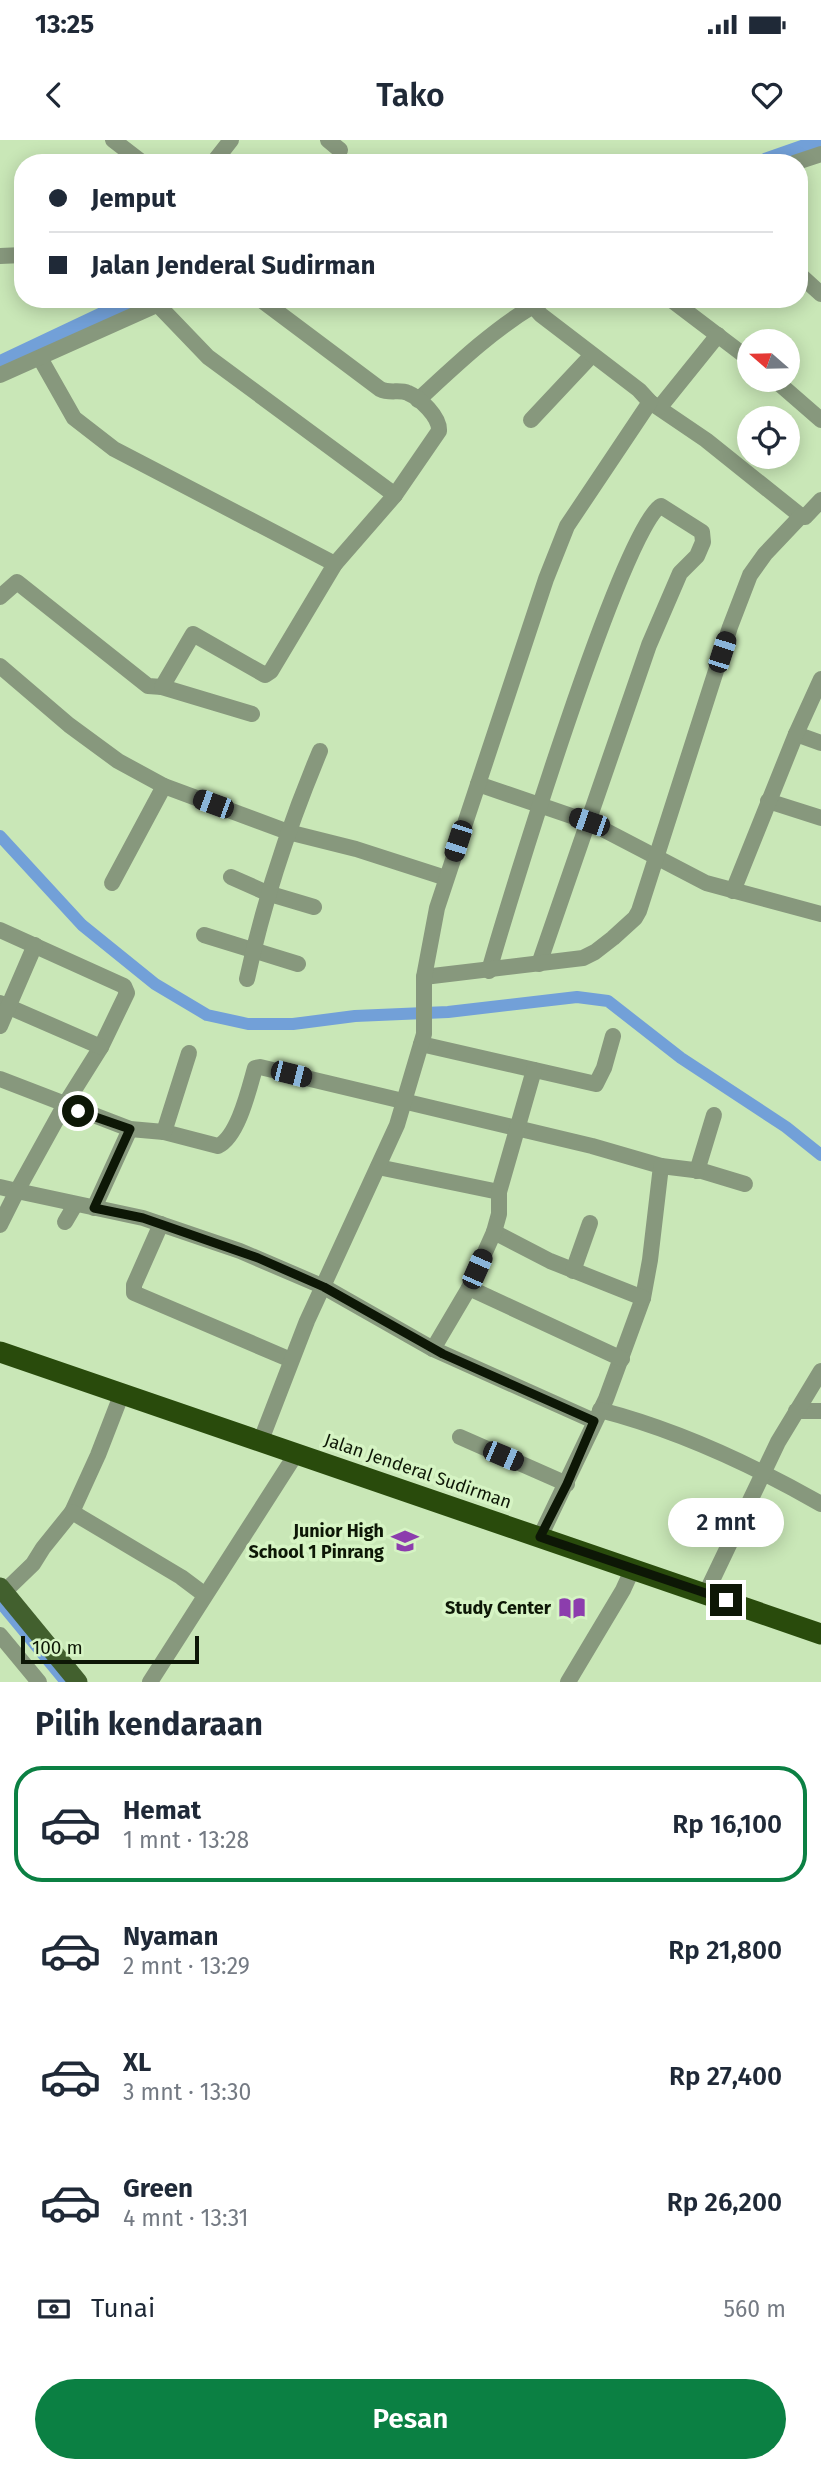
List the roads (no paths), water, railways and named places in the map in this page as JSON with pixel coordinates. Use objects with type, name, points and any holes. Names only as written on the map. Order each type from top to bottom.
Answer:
[{"type":"highway","name":"Jalan Jenderal Sudirman","points":[[0,1352],[821,1634]]},
{"type":"main road","points":[[2,1589],[78,1682]]},
{"type":"street","points":[[113,140],[132,154]]},
{"type":"street","points":[[220,154],[231,140]]},
{"type":"street","points":[[0,375],[151,308]]},
{"type":"street","points":[[169,308],[208,357],[395,495]]},
{"type":"street","points":[[162,687],[193,634],[265,675],[276,665],[335,564],[395,495],[439,431],[440,425],[418,400],[407,392],[390,393],[380,389],[272,308]]},
{"type":"street","points":[[418,400],[478,345],[526,308]]},
{"type":"street","points":[[535,308],[541,316],[706,440],[801,516],[809,514],[821,500]]},
{"type":"street","points":[[682,308],[737,350]]},
{"type":"street","points":[[261,1440],[291,1360],[390,1143],[404,1102],[425,1025],[424,981],[434,918],[546,579],[567,526],[655,404],[718,335]]},
{"type":"street","points":[[531,420],[592,355]]},
{"type":"street","points":[[40,358],[74,418],[114,449],[335,564]]},
{"type":"street","points":[[789,392],[821,420]]},
{"type":"street","points":[[489,971],[577,693],[624,567],[655,508],[660,506],[702,532],[703,542],[696,556],[680,573],[668,597],[629,701],[539,964]]},
{"type":"street","points":[[424,981],[583,958],[595,952],[627,926],[639,911],[730,627],[750,575],[765,554],[801,516]]},
{"type":"street","points":[[0,597],[17,582],[148,686],[162,687],[252,714]]},
{"type":"street","points":[[0,666],[69,725],[118,761],[164,786],[288,832],[356,849],[446,878]]},
{"type":"street","points":[[733,891],[768,801],[821,679]]},
{"type":"street","points":[[796,734],[821,743]]},
{"type":"street","points":[[247,979],[267,893],[320,751]]},
{"type":"street","points":[[478,784],[589,822],[706,883],[821,914]]},
{"type":"street","points":[[112,883],[164,786]]},
{"type":"street","points":[[768,801],[821,818]]},
{"type":"street","points":[[231,877],[267,893],[314,907]]},
{"type":"street","points":[[0,930],[124,986],[127,993],[101,1047],[64,1105],[0,1224]]},
{"type":"street","points":[[204,935],[298,964]]},
{"type":"street","points":[[0,1026],[5,1004],[35,945]]},
{"type":"street","points":[[5,1004],[101,1047]]},
{"type":"street","points":[[421,1044],[596,1084],[604,1068],[613,1036]]},
{"type":"street","points":[[164,1132],[189,1053]]},
{"type":"street","points":[[0,1079],[130,1129],[164,1132],[218,1146],[226,1142],[257,1067],[516,1128],[661,1166],[697,1171],[746,1184]]},
{"type":"street","points":[[433,1349],[469,1288],[494,1232],[499,1214],[499,1192],[534,1070]]},
{"type":"street","points":[[697,1171],[714,1115]]},
{"type":"street","points":[[94,1208],[130,1129]]},
{"type":"street","points":[[540,1537],[567,1484],[622,1359],[643,1298],[648,1281],[661,1166]]},
{"type":"street","points":[[378,1167],[499,1192]]},
{"type":"street","points":[[0,1187],[161,1224],[219,1243],[324,1287],[433,1349],[597,1415],[666,1429],[730,1456],[821,1504]]},
{"type":"street","points":[[65,1222],[75,1205]]},
{"type":"street","points":[[573,1271],[590,1223]]},
{"type":"street","points":[[161,1224],[134,1285],[134,1293],[291,1360]]},
{"type":"street","points":[[494,1232],[573,1271],[643,1298]]},
{"type":"street","points":[[469,1288],[622,1359]]},
{"type":"street","points":[[706,1593],[796,1411],[821,1371]]},
{"type":"street","points":[[2,1589],[33,1564],[72,1512],[103,1444],[122,1393]]},
{"type":"street","points":[[796,1411],[821,1411]]},
{"type":"street","points":[[460,1437],[567,1484]]},
{"type":"street","points":[[150,1682],[296,1454]]},
{"type":"street","points":[[72,1512],[181,1577],[205,1595]]},
{"type":"street","points":[[568,1682],[623,1590],[633,1568]]},
{"type":"street","points":[[0,1635],[38,1682]]},
{"type":"waterway","points":[[793,154],[821,144]]},
{"type":"waterway","points":[[0,366],[123,308]]},
{"type":"waterway","points":[[0,836],[82,925],[155,984],[207,1015],[248,1024],[293,1024],[355,1016],[448,1012],[577,997],[608,1001],[681,1058],[786,1127],[821,1155]]},
{"type":"waterway","points":[[0,1602],[66,1682]]},
{"type":"place","name":"Junior High School 1 Pinrang","points":[[405,1541]]},
{"type":"place","name":"Study Center","points":[[572,1608]]}]
